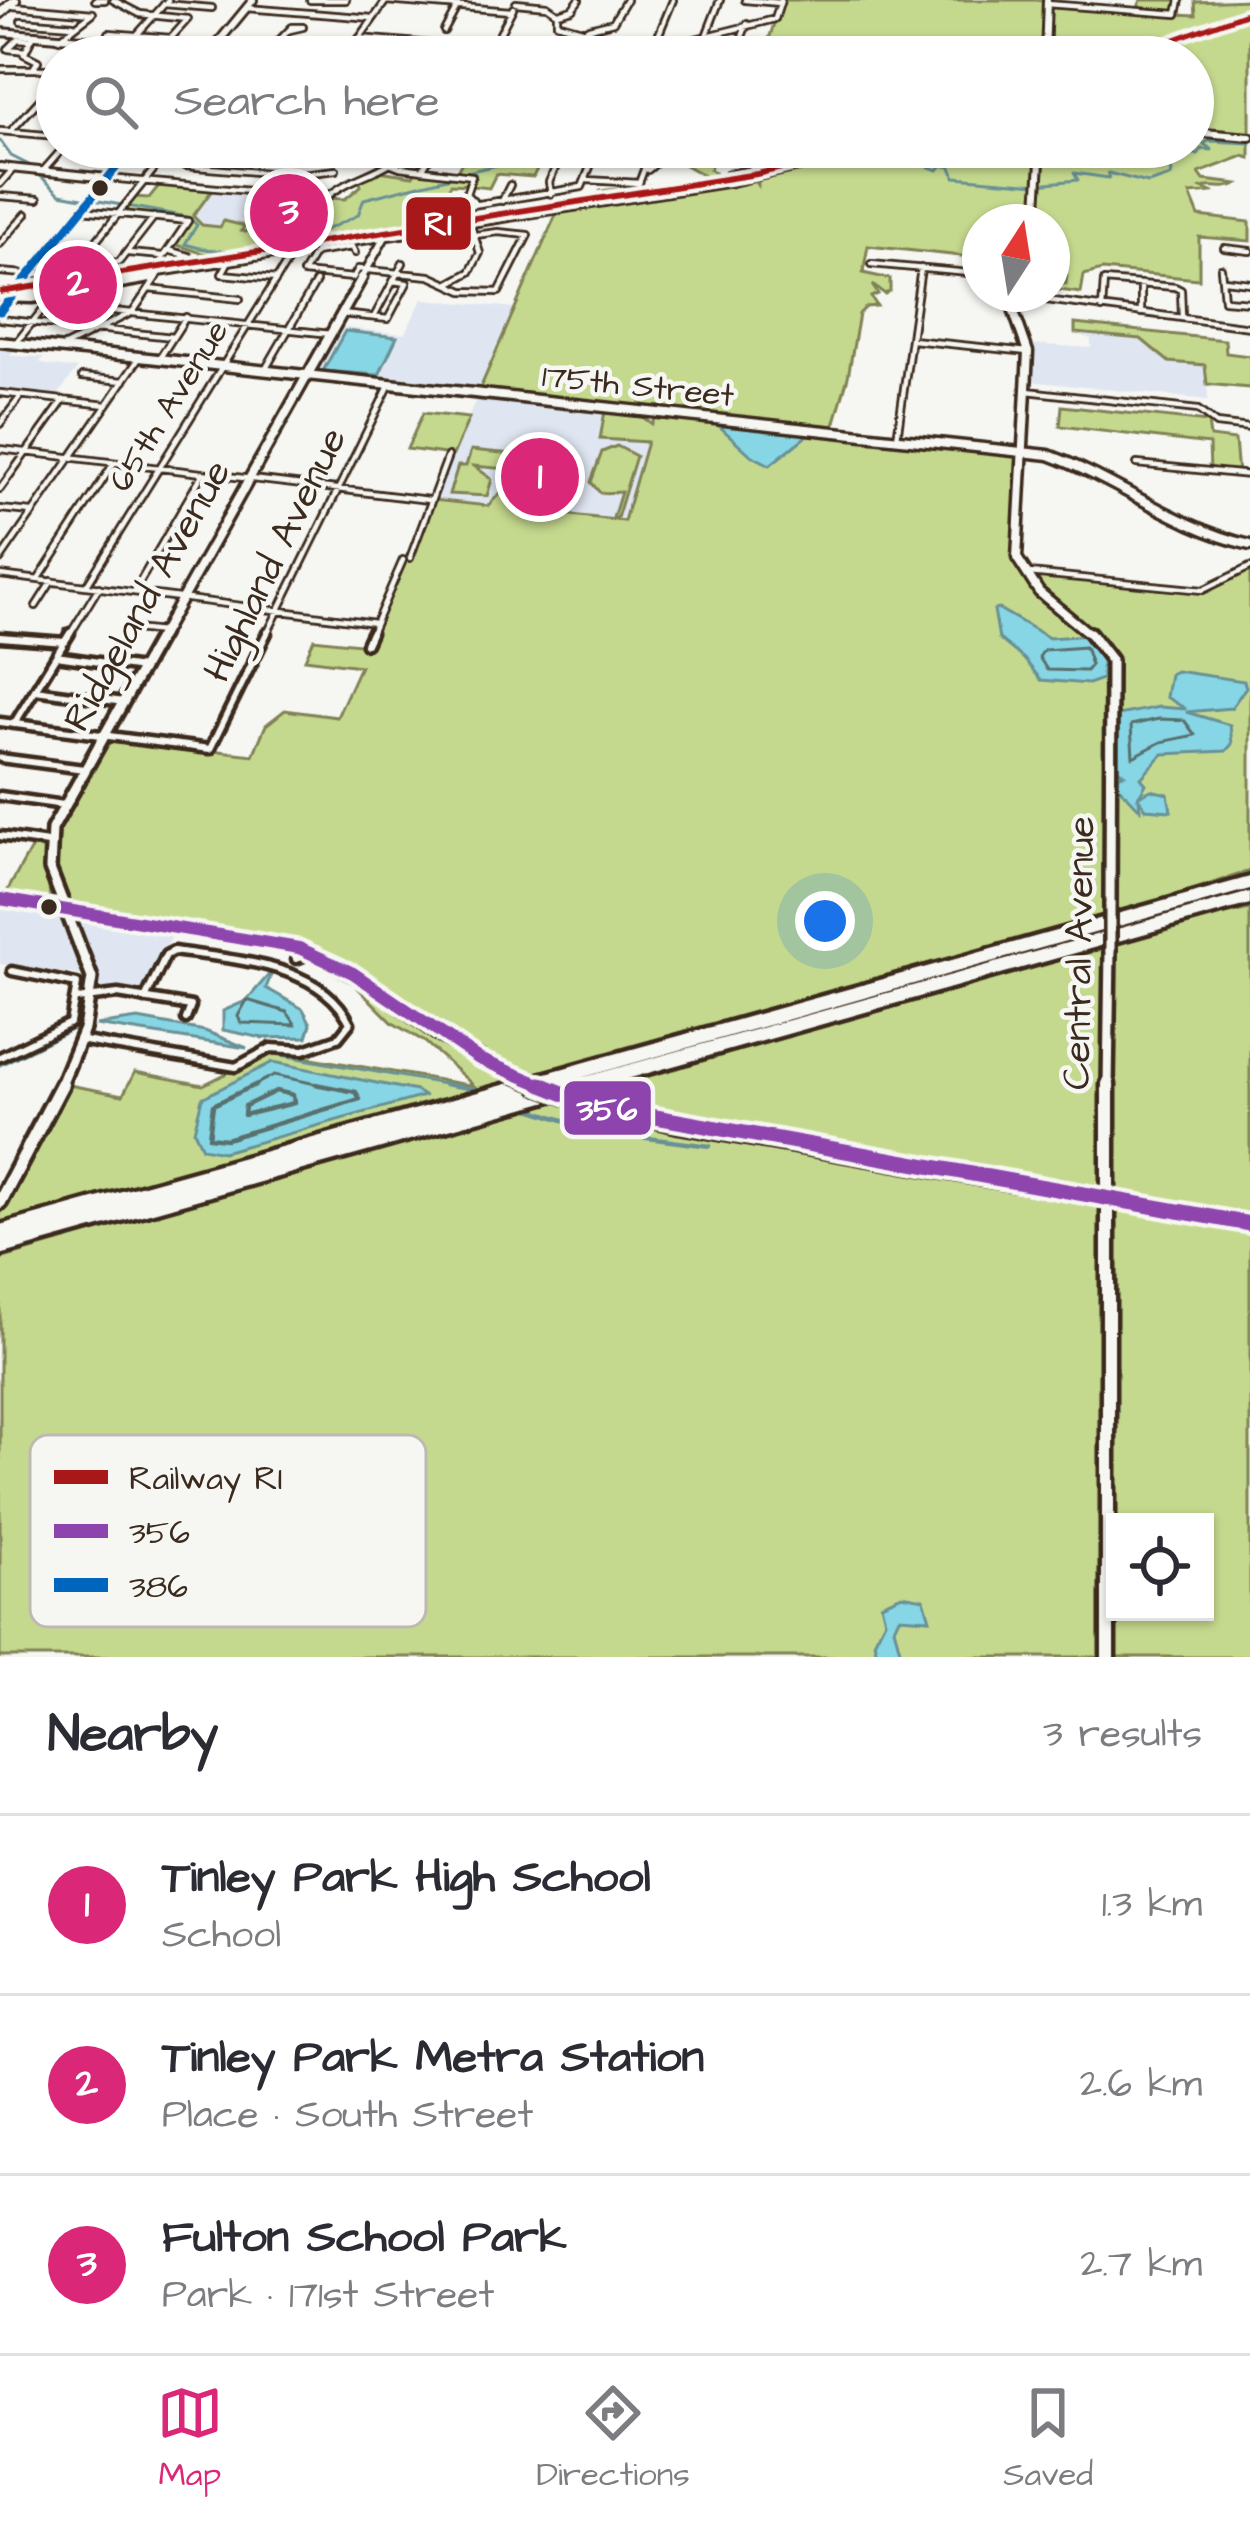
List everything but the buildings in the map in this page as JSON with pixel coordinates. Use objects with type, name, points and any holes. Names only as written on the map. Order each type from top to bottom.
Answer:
[{"type":"highway","points":[[0,1233],[1250,883]]},
{"type":"highway","points":[[0,1247],[1250,898]]},
{"type":"highway","points":[[1151,922],[1250,907]]},
{"type":"main road","points":[[0,12],[13,2]]},
{"type":"main road","points":[[4,33],[36,37]]},
{"type":"main road","points":[[1214,134],[1250,137]]},
{"type":"street","points":[[95,0],[105,0]]},
{"type":"street","points":[[113,0],[154,16],[188,20],[173,36]]},
{"type":"street","points":[[224,36],[253,0]]},
{"type":"street","points":[[266,10],[274,0]]},
{"type":"street","points":[[310,0],[348,0],[344,16]]},
{"type":"street","points":[[360,36],[386,0],[512,11]]},
{"type":"street","points":[[480,8],[485,0]]},
{"type":"street","points":[[557,14],[572,9],[579,0]]},
{"type":"street","points":[[575,36],[613,22],[626,0]]},
{"type":"street","points":[[658,36],[673,0]]},
{"type":"street","points":[[706,36],[720,0]]},
{"type":"street","points":[[709,36],[775,19],[781,1],[745,0]]},
{"type":"street","points":[[1102,8],[1112,0]]},
{"type":"street","points":[[1046,36],[1047,2],[1180,13],[1180,0]]},
{"type":"street","points":[[499,36],[516,1],[547,6],[557,14]]},
{"type":"street","points":[[13,2],[27,8],[93,13],[62,36]]},
{"type":"street","points":[[136,35],[166,2],[212,8]]},
{"type":"street","points":[[444,31],[457,7]]},
{"type":"street","points":[[4,33],[21,21],[27,8]]},
{"type":"street","points":[[246,8],[373,18]]},
{"type":"street","points":[[557,14],[556,23],[616,36]]},
{"type":"street","points":[[21,21],[73,25]]},
{"type":"street","points":[[742,36],[747,24]]},
{"type":"street","points":[[115,25],[109,33],[148,36]]},
{"type":"street","points":[[286,36],[290,30]]},
{"type":"street","points":[[26,51],[8,49],[18,39],[32,37]]},
{"type":"street","points":[[32,37],[25,56],[36,60]]},
{"type":"street","points":[[1,70],[28,71],[36,64]]},
{"type":"street","points":[[10,132],[36,104]]},
{"type":"street","points":[[0,131],[36,134]]},
{"type":"street","points":[[0,167],[326,198],[345,180],[380,168]]},
{"type":"street","points":[[0,184],[14,168]]},
{"type":"street","points":[[116,168],[0,315],[173,337]]},
{"type":"street","points":[[43,257],[89,250],[155,168]]},
{"type":"street","points":[[206,168],[293,176],[336,170],[345,180]]},
{"type":"street","points":[[412,168],[468,175],[474,179],[466,194],[475,205],[579,189],[590,168]]},
{"type":"street","points":[[550,194],[555,168]]},
{"type":"street","points":[[728,174],[759,168]]},
{"type":"street","points":[[15,344],[46,300],[158,274],[294,251],[333,250],[385,237],[808,168]]},
{"type":"street","points":[[1037,204],[1040,168]]},
{"type":"street","points":[[585,180],[639,183],[648,170]]},
{"type":"street","points":[[502,201],[510,185]]},
{"type":"street","points":[[0,196],[38,199],[0,244]]},
{"type":"street","points":[[60,349],[133,311],[188,221],[86,204]]},
{"type":"street","points":[[0,272],[29,275],[113,263],[128,253],[154,217]]},
{"type":"street","points":[[448,284],[473,269],[481,249],[468,224]]},
{"type":"street","points":[[355,253],[352,247],[315,253],[303,273],[353,278],[360,268],[411,275],[463,291],[499,292],[528,235],[438,239]]},
{"type":"street","name":"Ridgeland Avenue","points":[[48,843],[64,805],[331,334],[360,268],[385,237]]},
{"type":"street","points":[[1224,248],[1250,251]]},
{"type":"street","points":[[89,250],[91,266]]},
{"type":"street","name":"65th Avenue","points":[[86,586],[294,251]]},
{"type":"street","points":[[128,253],[182,255]]},
{"type":"street","points":[[229,260],[222,274],[277,279]]},
{"type":"street","points":[[382,272],[387,262]]},
{"type":"street","points":[[374,317],[403,262]]},
{"type":"street","points":[[871,264],[962,272]]},
{"type":"street","points":[[411,275],[417,265]]},
{"type":"street","points":[[897,438],[920,268]]},
{"type":"street","points":[[1221,268],[1223,300],[1250,302]]},
{"type":"street","points":[[1222,280],[1250,283]]},
{"type":"street","points":[[341,314],[388,319],[407,283],[393,281]]},
{"type":"street","points":[[1102,309],[1102,281],[1141,284],[1180,289],[1182,317]]},
{"type":"street","points":[[265,370],[316,282]]},
{"type":"street","points":[[1141,284],[1142,313]]},
{"type":"street","points":[[148,289],[240,299]]},
{"type":"street","points":[[0,297],[331,334]]},
{"type":"street","points":[[384,298],[398,299]]},
{"type":"street","points":[[1070,304],[1250,327]]},
{"type":"street","points":[[1014,312],[1028,352],[1017,558],[1025,573],[1203,590],[1250,567]]},
{"type":"street","points":[[159,359],[186,317]]},
{"type":"street","points":[[910,340],[1028,352]]},
{"type":"street","name":"175th Street","points":[[0,342],[1022,451],[1076,463],[1189,530],[1250,545]]},
{"type":"street","points":[[0,560],[140,357]]},
{"type":"street","points":[[82,376],[124,381]]},
{"type":"street","name":"Highland Avenue","points":[[105,735],[210,749],[390,384]]},
{"type":"street","points":[[1025,391],[1200,410],[1219,425],[1250,428]]},
{"type":"street","points":[[0,393],[107,405]]},
{"type":"street","points":[[0,424],[21,396]]},
{"type":"street","points":[[0,489],[64,400]]},
{"type":"street","points":[[0,449],[429,500]]},
{"type":"street","points":[[366,644],[448,456]]},
{"type":"street","points":[[38,580],[114,463]]},
{"type":"street","points":[[1136,464],[1250,475]]},
{"type":"street","points":[[134,592],[203,473]]},
{"type":"street","points":[[0,509],[32,512]]},
{"type":"street","name":"Central Avenue","points":[[1025,573],[1039,592],[1094,635],[1112,660],[1106,1199],[1108,1657]]},
{"type":"street","points":[[0,584],[3,575],[375,623]]},
{"type":"street","points":[[36,606],[52,581]]},
{"type":"street","points":[[14,724],[99,587]]},
{"type":"street","points":[[135,629],[162,632]]},
{"type":"street","points":[[0,637],[65,642]]},
{"type":"street","points":[[56,656],[143,668]]},
{"type":"street","points":[[35,690],[124,702]]},
{"type":"street","points":[[0,722],[105,735]]},
{"type":"street","points":[[0,758],[84,770]]},
{"type":"street","points":[[0,796],[64,805]]},
{"type":"street","points":[[0,836],[48,843],[47,863],[55,890],[91,969],[92,998],[79,1040],[0,1202]]},
{"type":"street","points":[[35,905],[48,901],[55,890]]},
{"type":"street","points":[[0,899],[311,953],[353,973],[454,1045],[572,1099],[679,1125],[1250,1224]]},
{"type":"street","points":[[71,926],[88,913]]},
{"type":"street","points":[[79,1040],[230,1067],[264,1052],[304,1050],[343,1036],[350,1023],[348,1013],[314,985],[271,966],[169,952],[145,999]]},
{"type":"street","points":[[286,972],[295,953]]},
{"type":"street","points":[[0,1058],[70,1023],[77,999],[73,980],[12,971]]},
{"type":"street","points":[[77,999],[118,994],[193,1002],[185,1019]]},
{"type":"shaded area","points":[[213,189],[271,194],[246,232],[202,225],[191,215]]},
{"type":"shaded area","points":[[422,299],[515,308],[479,390],[312,373],[336,327],[405,334]]},
{"type":"shaded area","points":[[1075,333],[1141,339],[1169,362],[1206,365],[1208,400],[1029,381],[1030,344],[1091,348],[1091,339]]},
{"type":"shaded area","points":[[0,343],[17,345],[10,356],[44,357],[40,362],[47,365],[77,369],[55,399],[0,392]]},
{"type":"shaded area","points":[[478,395],[656,414],[623,521],[433,500]]},
{"type":"shaded area","points":[[0,903],[60,912],[86,976],[0,964]]},
{"type":"shaded area","points":[[84,916],[176,927],[144,995],[99,994],[76,921]]},
{"type":"green space","points":[[782,0],[1045,0],[1045,4],[1137,10],[1141,0],[1178,0],[1178,14],[1196,15],[1195,2],[1250,0],[1250,10],[1230,18],[1250,13],[1250,136],[1214,133],[1214,36],[770,36]]},
{"type":"green space","points":[[1214,136],[1250,139],[1250,158],[1243,156],[1214,167]]},
{"type":"green space","points":[[417,168],[455,175],[459,168],[538,168],[533,177],[496,174],[489,188],[472,186],[476,178],[470,175],[468,185],[451,184],[432,221],[543,206],[166,264],[161,263],[208,255],[174,244],[190,221],[122,211],[134,197],[149,198],[161,183],[213,189],[193,216],[202,225],[220,227],[224,221],[245,226],[241,231],[246,232],[271,195],[345,199],[361,186],[359,177],[379,171],[413,176]]},
{"type":"green space","points":[[691,168],[710,168],[718,176],[777,168],[598,197],[600,191],[701,179],[703,175]]},
{"type":"green space","points":[[807,168],[1212,168],[1199,173],[1204,180],[1237,184],[1190,194],[1199,216],[1250,222],[1250,241],[1199,237],[1199,279],[1102,270],[1084,275],[1081,293],[1070,291],[1070,204],[962,204],[962,256],[868,246],[863,273],[890,279],[890,291],[885,294],[872,285],[878,294],[871,297],[877,306],[859,314],[832,432],[1015,452],[1019,456],[1014,558],[1019,570],[1207,591],[1250,570],[1250,871],[1106,918],[530,1079],[446,1036],[330,957],[284,940],[69,903],[59,880],[57,838],[72,798],[107,738],[253,755],[266,725],[285,710],[337,717],[360,666],[305,659],[314,639],[368,645],[433,500],[488,506],[501,492],[526,489],[518,509],[624,521],[647,442],[600,439],[605,411],[640,415],[652,424],[657,413],[479,391],[558,210],[754,180],[758,185],[758,180]]},
{"type":"green space","points":[[1075,324],[1225,340],[1226,353],[1250,356],[1250,388],[1207,384],[1205,365],[1169,362],[1141,339],[1075,333]]},
{"type":"green space","points":[[1062,406],[1208,422],[1210,437],[1235,440],[1238,474],[1210,471],[1209,444],[1060,426]]},
{"type":"green space","points":[[423,413],[469,418],[453,455],[407,449]]},
{"type":"green space","points":[[617,446],[636,456],[617,518],[613,518],[621,492],[600,493],[591,482],[602,452]]},
{"type":"green space","points":[[471,450],[522,455],[516,470],[474,466],[492,479],[487,496],[449,494],[458,466],[466,466]]},
{"type":"green space","points":[[34,843],[44,846],[50,897],[5,895]]},
{"type":"green space","points":[[1250,909],[1250,1657],[0,1657],[0,1259],[1114,937]]},
{"type":"green space","points":[[312,957],[519,1082],[0,1228],[0,1210],[63,1084],[123,1095],[135,1072],[203,1085],[272,1051],[474,1086],[425,1042],[393,1023],[354,984],[303,958]]},
{"type":"water","points":[[345,331],[397,337],[379,375],[323,371]]},
{"type":"water","points":[[718,425],[809,434],[770,465],[751,455]]},
{"type":"water","points":[[994,610],[1049,638],[1089,635],[1102,649],[1102,679],[1088,684],[1041,680],[999,639]]},
{"type":"water","points":[[1170,674],[1244,681],[1246,687],[1231,708],[1186,712],[1230,725],[1232,744],[1226,751],[1163,754],[1141,778],[1146,784],[1139,796],[1151,790],[1168,794],[1171,811],[1146,809],[1139,799],[1140,809],[1118,786],[1119,775],[1124,774],[1118,769],[1118,715],[1159,707],[1186,709],[1166,697]]},
{"type":"water","points":[[273,970],[266,988],[303,1009],[311,1024],[307,1037],[263,1038],[223,1030],[223,1011],[246,1001]]},
{"type":"water","points":[[138,1019],[205,1031],[247,1048],[96,1025]]},
{"type":"water","points":[[273,1062],[424,1096],[223,1152],[202,1148],[194,1131],[202,1098]]},
{"type":"water","points":[[902,1595],[924,1599],[930,1619],[899,1617],[894,1628],[902,1657],[878,1657],[874,1642],[885,1620],[881,1604]]},
{"type":"waterway","points":[[0,141],[11,156],[33,167]]},
{"type":"waterway","points":[[1214,141],[1250,143]]},
{"type":"waterway","points":[[462,173],[484,168]]},
{"type":"waterway","points":[[932,168],[940,168]]},
{"type":"waterway","points":[[951,168],[955,177],[1037,184],[1078,180],[1074,173],[1109,178],[1108,173],[1148,183],[1171,176],[1172,171],[1165,168]]},
{"type":"waterway","points":[[37,173],[60,194],[188,217],[197,225],[185,244],[230,251],[295,241],[358,215],[364,199],[455,176]]},
{"type":"waterway","points":[[0,1065],[75,1028]]},
{"type":"waterway","points":[[270,1053],[446,1084]]},
{"type":"waterway","points":[[446,1084],[481,1090]]},
{"type":"waterway","points":[[446,1084],[461,1087]]},
{"type":"waterway","points":[[527,1108],[600,1132],[710,1146]]},
{"type":"rail line","name":"RI","points":[[1182,36],[1250,12]]},
{"type":"rail line","name":"RI","points":[[0,292],[783,168]]},
{"type":"transit line","name":"386","points":[[0,311],[116,168]]},
{"type":"transit line","name":"356","points":[[0,899],[299,948],[353,973],[479,1059],[595,1106],[1250,1224]]},
{"type":"place","name":"Fulton School Park","points":[[289,213]]},
{"type":"place","name":"Tinley Park Metra Station","points":[[78,285]]},
{"type":"place","name":"Tinley Park High School","points":[[540,477]]}]
